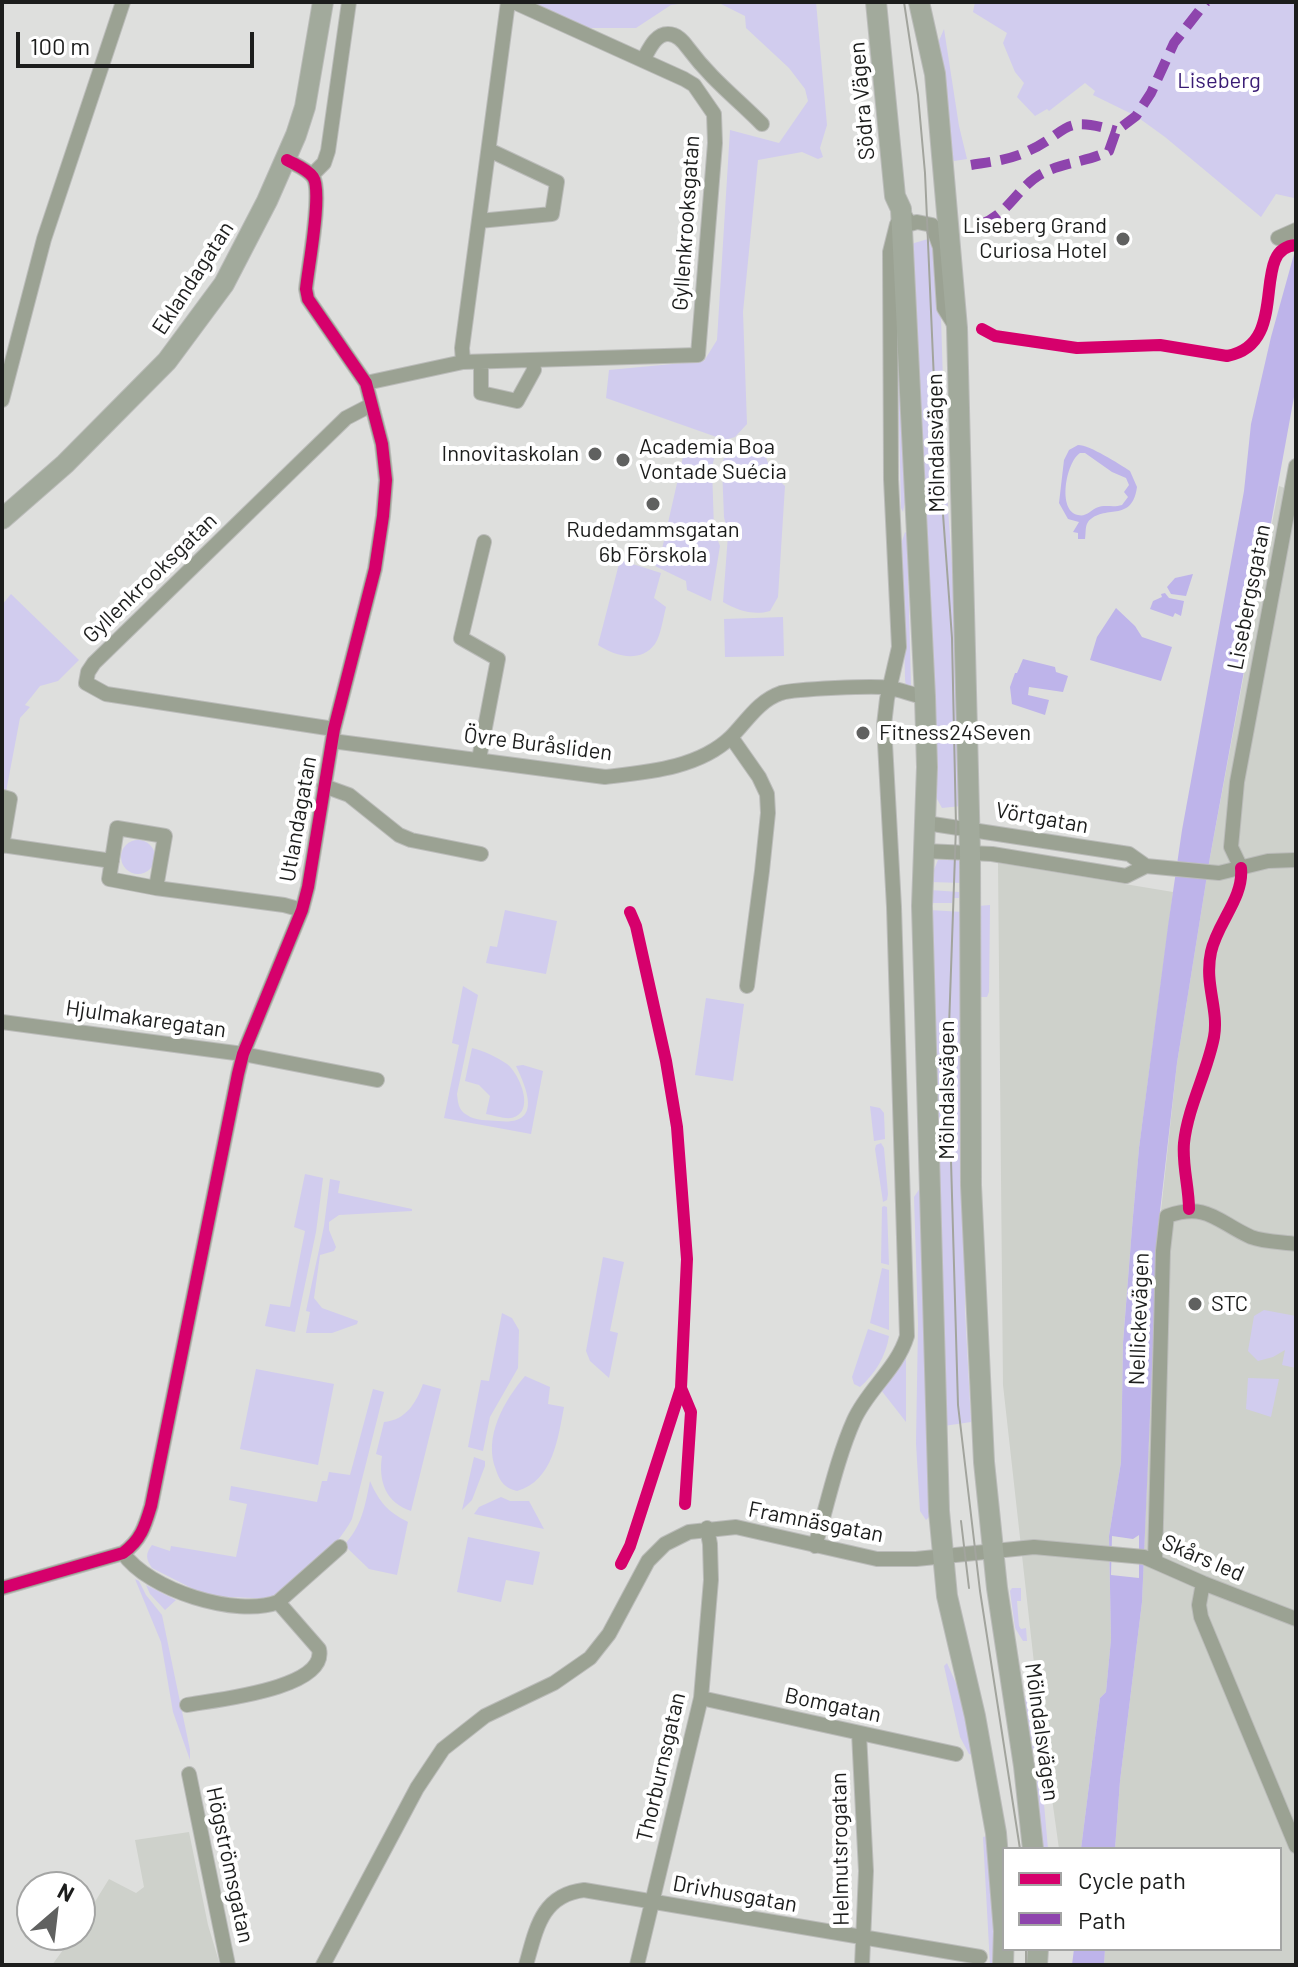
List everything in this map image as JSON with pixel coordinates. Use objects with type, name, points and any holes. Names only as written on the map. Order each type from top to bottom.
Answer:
[{"type":"main road","name":"Eklandagatan","points":[[2,519],[76,453],[167,361],[192,330],[238,259],[287,160],[305,107],[323,2]]},
{"type":"main road","name":"Södra Vägen","points":[[876,2],[898,202]]},
{"type":"main road","name":"Mölndalsvägen","points":[[919,2],[935,74],[957,328],[970,853],[971,1185],[982,1421],[993,1550],[1033,1847]]},
{"type":"main road","name":"Mölndalsvägen","points":[[898,202],[917,490],[925,697],[923,938],[935,1400],[943,1556],[947,1596],[975,1716],[996,1833],[1002,1906]]},
{"type":"street","points":[[2,400],[44,239],[123,2]]},
{"type":"street","points":[[287,160],[312,175],[324,163],[349,2]]},
{"type":"street","points":[[463,362],[462,348],[508,2]]},
{"type":"street","name":"Gyllenkrooksgatan","points":[[366,383],[463,362],[698,355],[715,143],[714,114],[694,85],[514,2]]},
{"type":"street","points":[[643,60],[657,39],[665,34],[682,39],[714,82],[762,124]]},
{"type":"street","points":[[479,221],[552,214],[557,182],[489,150]]},
{"type":"street","name":"Utlandagatan","points":[[123,1553],[135,1545],[143,1532],[151,1506],[243,1054],[302,910],[333,735],[375,569],[383,516],[386,480],[383,456],[366,383],[312,305],[306,289],[317,200],[312,175]]},
{"type":"street","name":"Mölndalsvägen","points":[[898,202],[910,224],[932,225],[940,247],[944,308],[957,328]]},
{"type":"street","name":"Mölndalsvägen","points":[[815,1546],[853,1423],[864,1401],[903,1350],[907,1336],[896,952],[884,725],[899,647],[892,519],[890,252],[898,202]]},
{"type":"street","points":[[1278,238],[1295,230]]},
{"type":"street","points":[[481,362],[481,393],[517,401],[534,370],[533,361]]},
{"type":"street","name":"Gyllenkrooksgatan","points":[[97,691],[86,683],[94,663],[346,418],[371,405]]},
{"type":"street","name":"Lisebergsgatan","points":[[1241,868],[1231,847],[1237,782],[1296,466]]},
{"type":"street","name":"Mölndalsvägen","points":[[892,519],[908,517],[917,490]]},
{"type":"street","points":[[479,759],[498,659],[461,638],[484,542]]},
{"type":"street","name":"Övre Buråsliden","points":[[97,691],[333,735],[605,777],[680,764],[709,754],[731,737],[760,705],[784,692],[890,687],[907,695],[925,697]]},
{"type":"street","points":[[731,737],[767,794],[762,871],[747,986]]},
{"type":"street","points":[[324,786],[349,795],[399,835],[481,854]]},
{"type":"street","points":[[3,797],[10,799],[2,846],[112,861]]},
{"type":"street","name":"Vörtgatan","points":[[926,823],[1129,854],[1146,866],[1170,870],[1219,873],[1268,861],[1296,860]]},
{"type":"street","points":[[156,888],[165,836],[117,828],[109,879],[156,888],[284,905],[302,910]]},
{"type":"street","name":"Vörtgatan","points":[[925,851],[970,853],[1126,876],[1146,866]]},
{"type":"street","name":"Hjulmakaregatan","points":[[2,1022],[243,1054],[377,1080]]},
{"type":"street","name":"Nellickevägen","points":[[1150,1559],[1162,1267],[1167,1216],[1189,1209],[1213,1214],[1253,1238],[1296,1244]]},
{"type":"street","name":"Framnäsgatan","points":[[323,1965],[417,1788],[443,1749],[485,1716],[576,1670],[600,1648],[655,1552],[676,1537],[707,1528],[736,1527],[877,1559],[916,1559],[993,1550]]},
{"type":"street","name":"Thorburnsgatan","points":[[637,1965],[701,1698],[711,1580],[707,1528]]},
{"type":"street","points":[[2,1588],[123,1553],[137,1569],[198,1599],[227,1605],[270,1605],[278,1602],[340,1547]]},
{"type":"street","name":"Skårs led","points":[[993,1550],[1034,1547],[1150,1559],[1296,1619]]},
{"type":"street","points":[[1203,1583],[1199,1605],[1201,1617],[1296,1846]]},
{"type":"street","points":[[187,1705],[291,1683],[314,1668],[319,1660],[319,1649],[278,1602]]},
{"type":"street","name":"Bomgatan","points":[[701,1698],[956,1754]]},
{"type":"street","name":"Helmutsrogatan","points":[[859,1733],[866,1871],[862,1965]]},
{"type":"street","name":"Högströmsgatan","points":[[189,1774],[228,1965]]},
{"type":"street","name":"Drivhusgatan","points":[[526,1965],[548,1907],[564,1894],[584,1890],[980,1957]]},
{"type":"shaded area","points":[[1296,247],[1296,386],[1210,857],[1177,1063],[1158,1229],[1142,1602],[1115,1847],[1081,1847],[1100,1698],[1106,1692],[1111,1639],[1109,1536],[1121,1462],[1123,1343],[1139,1148],[1182,830],[1244,491],[1251,424]]},
{"type":"shaded area","points":[[1078,445],[1104,455],[1130,471],[1137,487],[1134,498],[1124,509],[1102,514],[1088,522],[1085,539],[1078,539],[1078,533],[1073,532],[1079,522],[1068,519],[1059,503],[1064,460],[1069,450]],"holes":[[[1085,453],[1126,478],[1129,485],[1124,492],[1128,497],[1122,505],[1099,507],[1083,515],[1071,512],[1066,496],[1068,476],[1075,458]]]},
{"type":"shaded area","points":[[1279,486],[1296,492],[1296,1965],[1104,1965],[1105,1951],[1282,1951],[1282,1847],[1115,1847],[1142,1602],[1156,1257],[1177,1063],[1210,857]]},
{"type":"shaded area","points":[[1193,574],[1186,596],[1171,594],[1167,587],[1175,578]]},
{"type":"shaded area","points":[[1165,593],[1169,598],[1184,601],[1181,616],[1175,613],[1173,617],[1150,609],[1153,601]]},
{"type":"shaded area","points":[[1116,608],[1142,637],[1172,647],[1161,681],[1090,660],[1097,637]]},
{"type":"shaded area","points":[[1023,659],[1055,667],[1056,672],[1068,676],[1063,692],[1029,687],[1028,695],[1049,700],[1045,715],[1012,704],[1010,687]]},
{"type":"shaded area","points":[[998,863],[1173,892],[1139,1148],[1132,1228],[1123,1342],[1121,1462],[1109,1536],[1111,1639],[1106,1692],[1100,1698],[1081,1847],[1059,1847],[1037,1690],[1003,1385]]},
{"type":"shaded area","points":[[189,1832],[208,1925],[220,1965],[52,1965],[62,1951],[96,1951],[96,1900],[109,1879],[136,1893],[144,1887],[135,1840]]},
{"type":"shaded area","points":[[1074,1951],[1105,1951],[1104,1965],[1072,1965]]},
{"type":"green space","points":[[521,2],[694,2],[671,5],[636,28],[589,28]]},
{"type":"green space","points":[[717,2],[816,2],[827,125],[820,148],[823,157],[818,159],[802,152],[758,160],[743,312],[747,424],[735,437],[725,440],[606,398],[609,370],[704,361],[717,340],[730,130],[779,143],[808,101],[805,89],[789,68],[746,28],[745,16]]},
{"type":"green space","name":"Liseberg","points":[[975,2],[1296,2],[1296,195],[1294,198],[1276,194],[1261,217],[1165,137],[1136,116],[1093,95],[1095,91],[1085,83],[1049,111],[1047,109],[1035,116],[1017,97],[1024,83],[1015,72],[1003,43],[1007,33],[973,12]]},
{"type":"green space","points":[[944,29],[967,159],[954,161],[938,43]]},
{"type":"green space","points":[[928,239],[934,245],[941,317],[946,481],[958,647],[961,806],[942,808],[937,799],[935,777],[933,653],[921,493],[911,244]]},
{"type":"green space","points":[[896,284],[906,496],[903,512],[901,508]]},
{"type":"green space","points":[[726,447],[763,447],[771,473],[785,486],[778,597],[770,611],[757,613],[723,602],[728,535],[724,517],[722,467]]},
{"type":"green space","points":[[685,448],[715,455],[712,467],[714,530],[720,546],[711,601],[687,590],[686,581],[655,566],[660,558]]},
{"type":"green space","points":[[905,532],[911,687],[906,687],[905,679],[902,541]]},
{"type":"green space","points":[[620,560],[661,573],[654,598],[666,607],[660,631],[649,650],[635,656],[620,655],[598,645]]},
{"type":"green space","points":[[11,594],[79,660],[58,681],[40,686],[25,705],[30,707],[20,718],[2,813],[2,605]]},
{"type":"green space","points":[[783,617],[784,656],[725,657],[724,619]]},
{"type":"green space","points":[[138,840],[150,845],[155,857],[150,869],[138,874],[126,869],[121,857],[126,845]]},
{"type":"green space","points":[[960,858],[963,883],[929,882],[938,860]]},
{"type":"green space","points":[[930,890],[959,892],[959,898],[953,898],[952,903],[930,903]]},
{"type":"green space","points":[[990,905],[989,992],[987,997],[981,997],[978,906]]},
{"type":"green space","points":[[505,910],[557,921],[546,974],[486,963],[490,946],[497,947]]},
{"type":"green space","points":[[929,910],[963,912],[965,1310],[971,1422],[944,1426]]},
{"type":"green space","points":[[463,986],[478,995],[457,1094],[460,1108],[470,1117],[478,1119],[512,1121],[521,1118],[528,1105],[516,1066],[543,1071],[531,1134],[444,1118],[459,1045],[452,1043]]},
{"type":"green space","points":[[706,998],[744,1004],[733,1081],[695,1075]]},
{"type":"green space","points":[[472,1048],[495,1057],[512,1069],[523,1092],[523,1109],[519,1115],[508,1118],[486,1114],[490,1096],[479,1085],[465,1081]]},
{"type":"green space","points":[[870,1106],[880,1108],[884,1113],[885,1139],[874,1141]]},
{"type":"green space","points":[[881,1143],[888,1194],[883,1202],[875,1149]]},
{"type":"green space","points":[[305,1174],[323,1178],[316,1232],[295,1332],[265,1326],[270,1304],[290,1307],[305,1231],[294,1227]]},
{"type":"green space","points":[[330,1179],[340,1181],[338,1193],[412,1211],[339,1215],[329,1222],[336,1247],[334,1251],[320,1255],[314,1298],[322,1308],[358,1321],[332,1333],[306,1333],[310,1312],[306,1311],[324,1226]]},
{"type":"green space","points":[[920,1188],[929,1517],[926,1520],[920,1511],[916,1443],[918,1324],[914,1197]]},
{"type":"green space","points":[[884,1206],[887,1207],[889,1265],[881,1263]]},
{"type":"green space","points":[[603,1257],[624,1262],[610,1331],[618,1333],[609,1378],[590,1361],[586,1351]]},
{"type":"green space","points":[[882,1268],[889,1270],[889,1330],[870,1323]]},
{"type":"green space","points":[[1264,1310],[1296,1316],[1296,1368],[1282,1365],[1285,1350],[1258,1361],[1248,1351],[1254,1316]]},
{"type":"green space","points":[[502,1313],[512,1318],[519,1330],[518,1368],[490,1417],[483,1451],[468,1447],[481,1380],[489,1381]]},
{"type":"green space","points":[[868,1329],[889,1336],[879,1364],[860,1387],[854,1384],[852,1377]]},
{"type":"green space","points":[[906,1357],[906,1422],[881,1390]]},
{"type":"green space","points":[[256,1369],[334,1384],[318,1465],[240,1449]]},
{"type":"green space","points":[[525,1376],[550,1387],[548,1404],[564,1407],[556,1445],[546,1468],[529,1486],[517,1491],[499,1478],[492,1445],[503,1408]]},
{"type":"green space","points":[[1248,1378],[1279,1379],[1271,1417],[1246,1409]]},
{"type":"green space","points":[[423,1384],[441,1389],[411,1511],[390,1497],[381,1474],[382,1456],[376,1454],[384,1422],[404,1414],[417,1398]]},
{"type":"green space","points":[[373,1389],[384,1392],[352,1519],[328,1552],[277,1599],[207,1596],[152,1568],[147,1556],[152,1545],[170,1551],[171,1546],[236,1557],[247,1504],[229,1500],[231,1486],[317,1502],[322,1481],[327,1481],[329,1472],[350,1475]]},
{"type":"green space","points":[[474,1457],[485,1461],[485,1466],[472,1500],[462,1510]]},
{"type":"green space","points":[[370,1481],[385,1506],[408,1522],[397,1575],[369,1569],[344,1545],[359,1523]]},
{"type":"green space","points":[[501,1497],[510,1501],[529,1501],[544,1529],[474,1514],[479,1507]]},
{"type":"green space","points":[[468,1537],[540,1552],[533,1585],[506,1580],[501,1602],[457,1592]]},
{"type":"green space","points":[[135,1579],[162,1615],[190,1760],[173,1712],[161,1642]]},
{"type":"green space","points":[[146,1585],[176,1600],[165,1610]]},
{"type":"green space","points":[[1012,1588],[1021,1588],[1021,1601],[1017,1601],[1019,1626],[1026,1628],[1027,1641],[1023,1641],[1015,1628]]},
{"type":"green space","points":[[947,1663],[959,1690],[974,1755],[969,1754],[960,1737],[944,1666]]},
{"type":"green space","points":[[1029,1681],[1040,1757],[1035,1755],[1031,1746],[1036,1745],[1036,1741],[1031,1741],[1025,1700]]},
{"type":"green space","points":[[1041,1776],[1048,1847],[1043,1847],[1037,1782]]},
{"type":"green space","points":[[987,1836],[995,1965],[990,1965],[983,1837]]},
{"type":"pier","points":[[1139,1535],[1139,1578],[1111,1575],[1112,1536],[1133,1539]]},
{"type":"tram line","points":[[904,2],[918,95],[925,173],[935,404],[952,638],[956,826],[948,1056],[958,1405],[980,1591],[1020,1847]]},
{"type":"tram line","points":[[961,1521],[969,1588]]},
{"type":"tram line","points":[[1026,1951],[1026,1965]]},
{"type":"marked path","points":[[981,224],[999,214],[1043,173],[1109,151],[1116,131],[1136,116],[1151,93],[1174,43],[1206,2]]},
{"type":"marked path","points":[[971,165],[1019,155],[1074,125],[1084,124],[1116,131]]},
{"type":"cycle path","points":[[2,1588],[123,1553],[138,1538],[147,1520],[238,1074],[243,1054],[302,910],[334,729],[375,569],[386,480],[382,444],[366,383],[308,299],[306,289],[316,213],[316,185],[311,174],[287,160]]},
{"type":"cycle path","points":[[982,329],[995,336],[1077,348],[1160,345],[1227,356],[1247,348],[1259,334],[1274,262],[1282,250],[1296,245]]},
{"type":"cycle path","points":[[1189,1209],[1184,1143],[1215,1027],[1209,964],[1214,941],[1238,890],[1241,868]]},
{"type":"cycle path","points":[[621,1564],[630,1546],[681,1388],[687,1259],[677,1127],[666,1061],[636,926],[630,912]]},
{"type":"cycle path","points":[[681,1388],[691,1412],[685,1504]]},
{"type":"place","name":"Liseberg Grand Curiosa Hotel","points":[[1123,239]]},
{"type":"place","name":"Innovitaskolan","points":[[595,454]]},
{"type":"place","name":"Academia Boa Vontade Suécia","points":[[623,460]]},
{"type":"place","name":"Rudedammsgatan 6b Förskola","points":[[653,504]]},
{"type":"place","name":"Fitness24Seven","points":[[863,733]]},
{"type":"place","name":"STC","points":[[1195,1304]]}]
